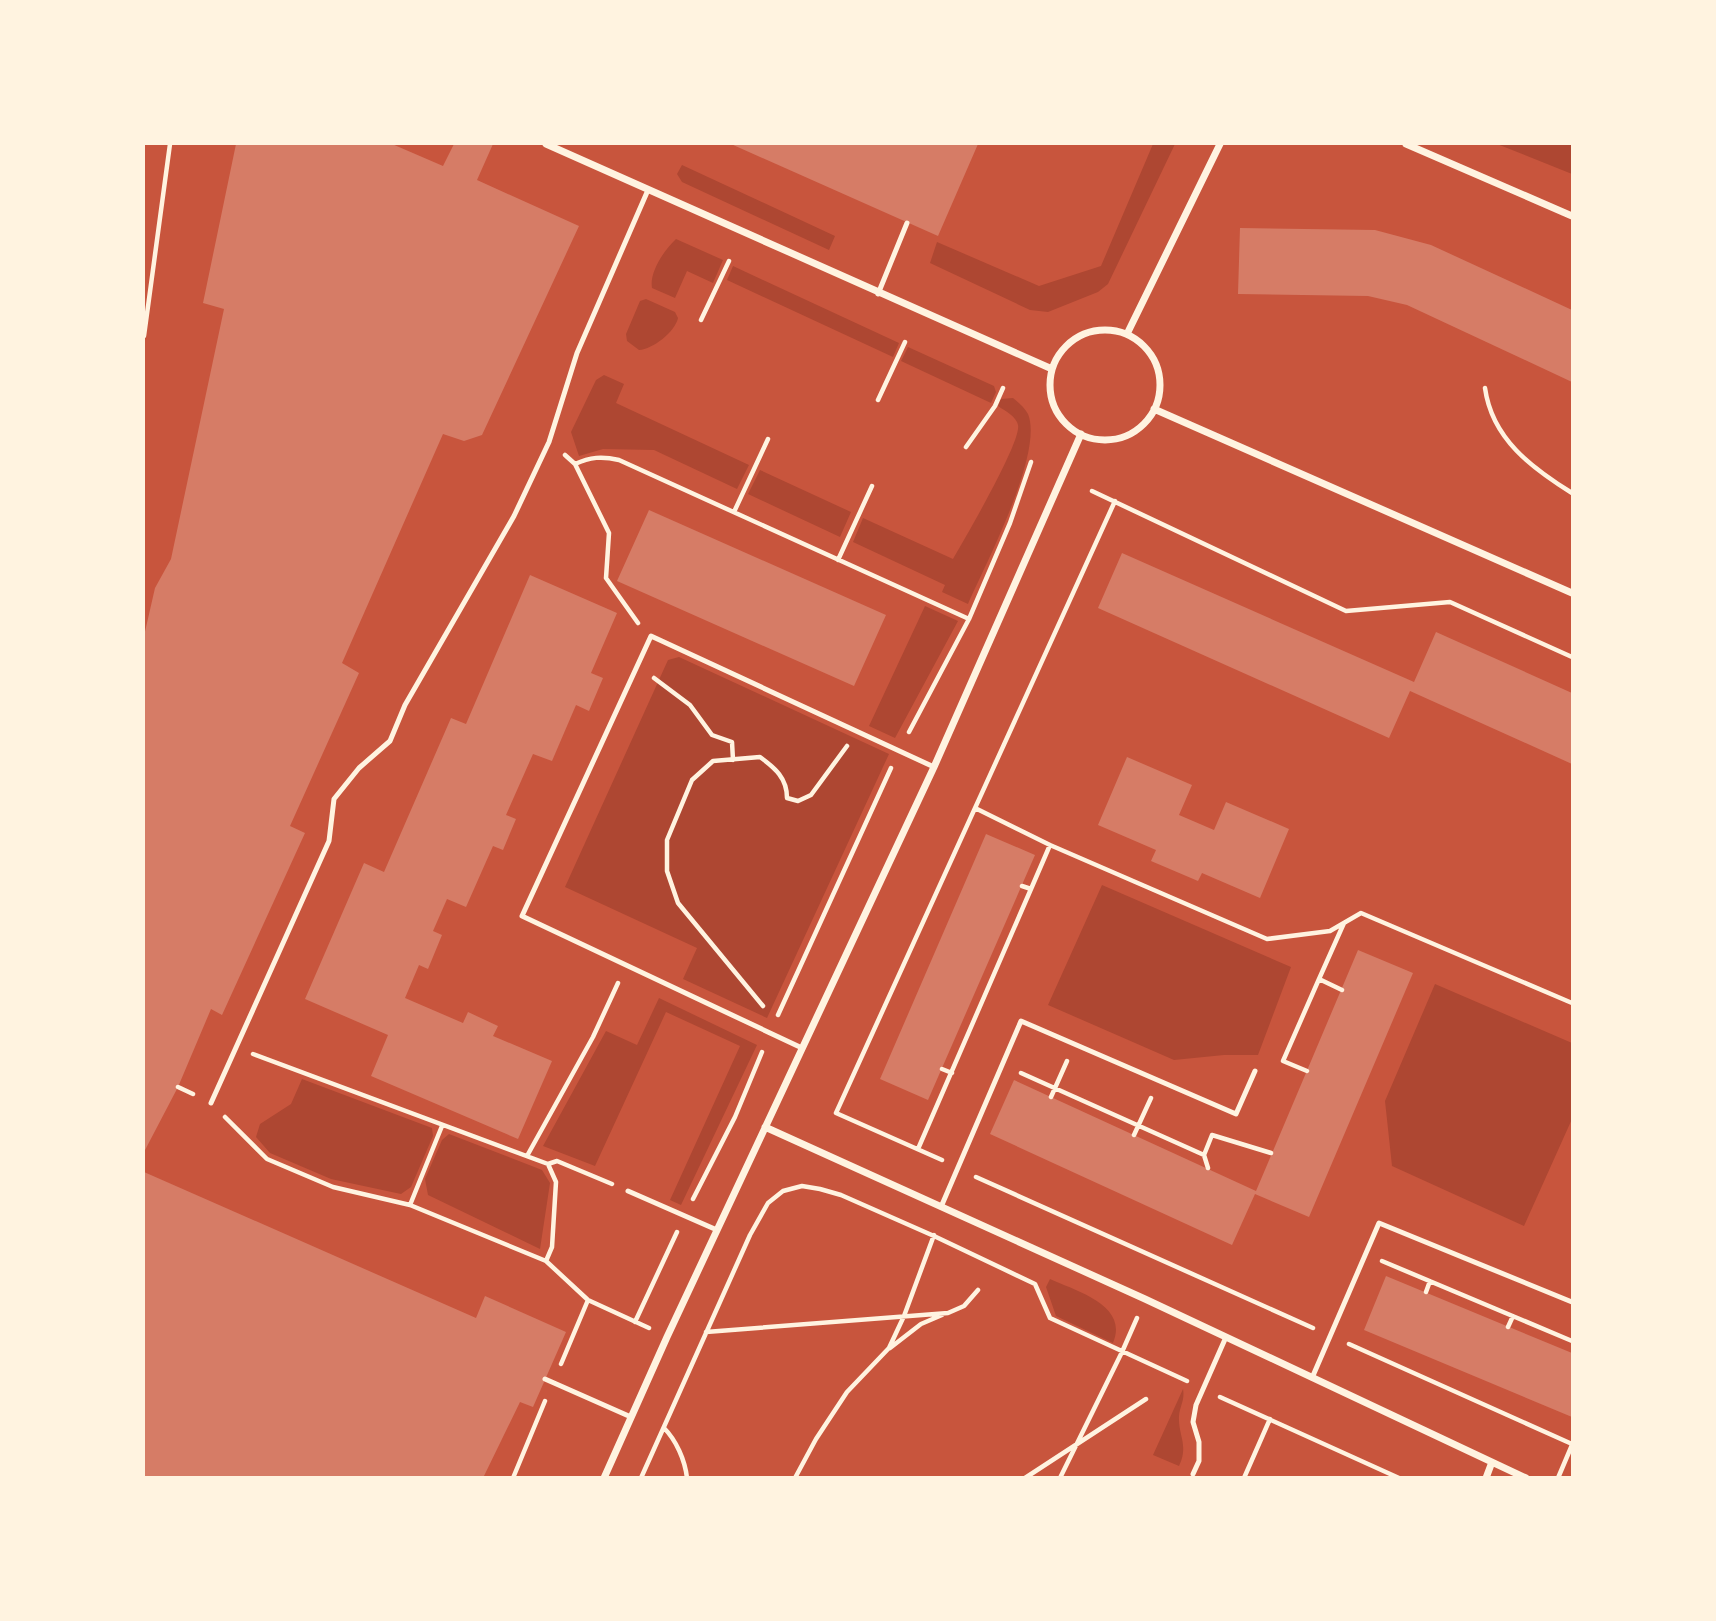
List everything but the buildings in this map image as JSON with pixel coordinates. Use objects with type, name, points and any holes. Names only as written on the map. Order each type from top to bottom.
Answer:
[{"type":"street","points":[[546,144],[1052,369]]},
{"type":"street","points":[[1127,334],[1220,144]]},
{"type":"street","points":[[1406,144],[1573,216]]},
{"type":"street","points":[[1111,330],[1127,334],[1145,347],[1155,363],[1160,383],[1154,409],[1143,425],[1121,437],[1098,439],[1081,434],[1068,425],[1054,405],[1049,386],[1052,369],[1061,350],[1087,332],[1111,330]]},
{"type":"street","points":[[1154,409],[1573,593]]},
{"type":"street","points":[[604,1478],[667,1336],[934,767],[1081,434]]},
{"type":"street","points":[[765,1127],[1145,1299],[1526,1478]]},
{"type":"street","points":[[1486,1478],[1492,1462]]},
{"type":"lane","points":[[211,1103],[329,841],[334,799],[359,768],[390,741],[405,705],[514,516],[550,442],[577,353],[648,190]]},
{"type":"lane","points":[[878,293],[907,223]]},
{"type":"lane","points":[[802,1048],[522,916],[651,636],[934,767]]},
{"type":"lane","points":[[941,1207],[1021,1021],[1236,1114],[1255,1071]]},
{"type":"lane","points":[[628,1191],[717,1230]]},
{"type":"lane","points":[[1312,1378],[1379,1223],[1573,1302]]},
{"type":"lane","points":[[1193,1475],[1199,1461],[1199,1442],[1193,1422],[1196,1405],[1226,1337]]},
{"type":"lane","points":[[545,1379],[631,1417]]},
{"type":"path","points":[[144,336],[170,144]]},
{"type":"path","points":[[701,320],[729,261]]},
{"type":"path","points":[[878,400],[905,342]]},
{"type":"path","points":[[966,447],[995,406],[1003,388]]},
{"type":"path","points":[[1486,388],[1488,405],[1503,435],[1531,466],[1573,493]]},
{"type":"path","points":[[734,512],[768,439]]},
{"type":"path","points":[[550,442],[575,464],[609,533],[606,578],[631,617],[651,636]]},
{"type":"path","points":[[575,464],[586,459],[603,457],[619,460],[969,619]]},
{"type":"path","points":[[858,732],[811,795],[798,801],[788,798],[787,788],[778,770],[760,757],[713,761],[692,780],[667,840],[667,871],[678,903],[775,1021],[899,751],[969,619],[1010,523],[1031,463]]},
{"type":"path","points":[[838,560],[872,485]]},
{"type":"path","points":[[1092,491],[1346,611],[1450,602],[1573,657]]},
{"type":"path","points":[[1049,845],[918,1149],[836,1113],[1115,501]]},
{"type":"path","points":[[637,666],[690,705],[712,735],[732,742],[733,760]]},
{"type":"path","points":[[975,808],[1049,845],[1267,939],[1330,931],[1361,913],[1573,1003]]},
{"type":"path","points":[[1021,886],[1031,889]]},
{"type":"path","points":[[1307,1071],[1283,1061],[1344,923]]},
{"type":"path","points":[[527,1156],[593,1037],[627,965]]},
{"type":"path","points":[[1319,979],[1342,990]]},
{"type":"path","points":[[980,980],[989,985]]},
{"type":"path","points":[[635,1322],[685,1214],[735,1117],[770,1033]]},
{"type":"path","points":[[1051,1097],[1074,1044]]},
{"type":"path","points":[[236,1048],[548,1164],[557,1161],[628,1191]]},
{"type":"path","points":[[942,1069],[952,1073]]},
{"type":"path","points":[[1013,1069],[1204,1154]]},
{"type":"path","points":[[1134,1135],[1158,1081]]},
{"type":"path","points":[[178,1087],[211,1103],[267,1159],[333,1187],[411,1205],[546,1261],[588,1300],[698,1350]]},
{"type":"path","points":[[411,1205],[442,1126]]},
{"type":"path","points":[[1208,1168],[1204,1154],[1212,1135],[1271,1153]]},
{"type":"path","points":[[546,1261],[552,1247],[556,1182],[548,1164]]},
{"type":"path","points":[[968,1173],[1573,1444],[1558,1478]]},
{"type":"path","points":[[641,1478],[750,1235],[768,1203],[783,1191],[802,1186],[831,1192],[934,1236],[1035,1284],[1050,1318],[1399,1478]]},
{"type":"path","points":[[889,1348],[934,1236],[941,1207]]},
{"type":"path","points":[[1370,1256],[1573,1341]]},
{"type":"path","points":[[1426,1292],[1430,1281]]},
{"type":"path","points":[[795,1478],[847,1392],[889,1348],[921,1324],[964,1306],[978,1290]]},
{"type":"path","points":[[1060,1478],[1145,1299]]},
{"type":"path","points":[[705,1332],[948,1313]]},
{"type":"path","points":[[1508,1327],[1513,1316]]},
{"type":"path","points":[[1025,1478],[1146,1399]]},
{"type":"path","points":[[1244,1478],[1270,1419]]},
{"type":"path","points":[[664,1428],[672,1436],[687,1478]]},
{"type":"shaded area","points":[[1153,144],[1175,144],[1108,284],[1098,292],[1048,312],[1030,310],[930,263],[937,242],[1039,286],[1101,266]]},
{"type":"shaded area","points":[[1497,144],[1572,144],[1572,174]]},
{"type":"shaded area","points":[[682,165],[835,236],[829,250],[682,182],[677,174]]},
{"type":"shaded area","points":[[676,239],[723,260],[713,283],[687,271],[675,298],[652,288],[652,282],[659,261]]},
{"type":"shaded area","points":[[733,266],[899,343],[893,357],[727,280]]},
{"type":"shaded area","points":[[646,299],[675,312],[678,318],[673,329],[663,339],[651,347],[639,350],[627,341],[626,334],[640,301]]},
{"type":"shaded area","points":[[908,347],[994,386],[996,392],[991,403],[901,361]]},
{"type":"shaded area","points":[[604,375],[624,384],[616,403],[749,465],[737,489],[654,450],[603,449],[579,456],[571,432],[596,380]]},
{"type":"shaded area","points":[[1013,398],[1028,414],[1031,432],[1028,455],[999,537],[968,604],[942,592],[945,585],[853,542],[863,518],[953,559],[991,491],[1017,435],[1017,422],[998,406],[1001,399]]},
{"type":"shaded area","points":[[760,470],[851,512],[840,537],[748,494]]},
{"type":"shaded area","points":[[925,606],[958,621],[895,738],[869,726]]},
{"type":"shaded area","points":[[679,657],[889,754],[767,1018],[683,979],[697,948],[565,887],[668,660]]},
{"type":"shaded area","points":[[1102,885],[1291,967],[1258,1055],[1174,1060],[1048,1005]]},
{"type":"shaded area","points":[[1435,984],[1572,1043],[1572,1119],[1524,1226],[1392,1166],[1385,1101]]},
{"type":"shaded area","points":[[659,998],[757,1045],[681,1205],[670,1200],[740,1046],[666,1012],[595,1166],[543,1146],[606,1031],[637,1045]]},
{"type":"shaded area","points":[[302,1079],[432,1128],[433,1136],[411,1187],[401,1194],[331,1179],[270,1153],[256,1137],[260,1124],[291,1104]]},
{"type":"shaded area","points":[[449,1134],[542,1170],[550,1183],[540,1249],[428,1195],[425,1179],[442,1140]]},
{"type":"shaded area","points":[[1050,1279],[1086,1295],[1107,1309],[1114,1319],[1116,1330],[1113,1343],[1056,1316],[1046,1287]]},
{"type":"shaded area","points":[[1183,1389],[1179,1423],[1183,1452],[1179,1466],[1153,1455]]}]
